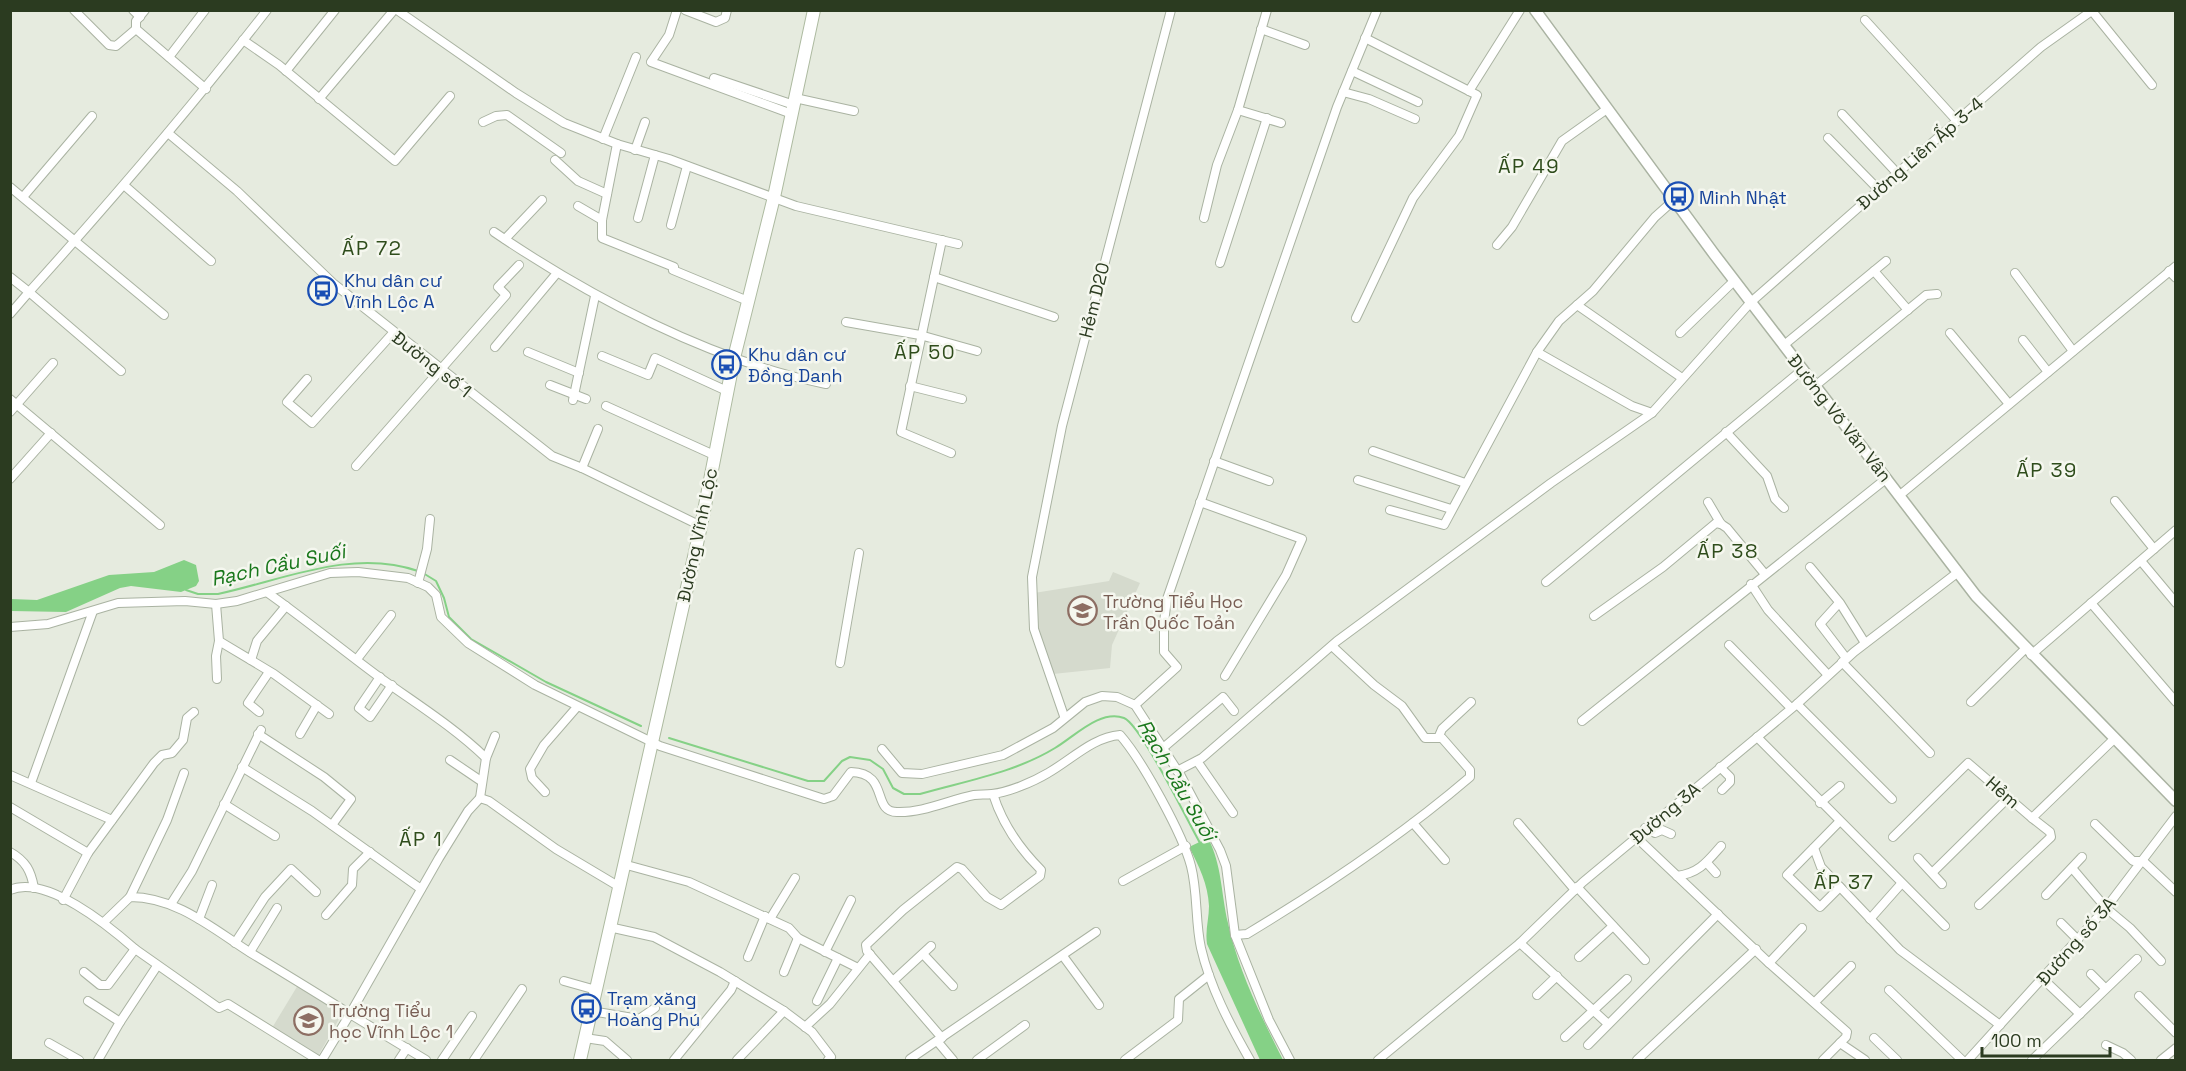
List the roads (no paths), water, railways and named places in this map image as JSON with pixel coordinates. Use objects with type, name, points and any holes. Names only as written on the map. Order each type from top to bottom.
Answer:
[{"type":"main road","name":"Đường Vĩnh Lộc","points":[[580,1060],[700,526],[734,358],[774,197],[814,10]]},
{"type":"street","points":[[74,10],[109,45],[116,46],[136,28],[139,13]]},
{"type":"street","points":[[169,57],[205,10]]},
{"type":"street","points":[[10,314],[125,186],[206,89],[267,10]]},
{"type":"street","points":[[286,71],[335,10]]},
{"type":"street","points":[[319,99],[395,10],[564,123],[603,139],[687,166],[796,206],[958,244]]},
{"type":"street","points":[[677,10],[669,35],[651,62],[794,106],[854,111]]},
{"type":"street","points":[[685,10],[716,22],[725,18],[727,10]]},
{"type":"street","name":"Hẻm D20","points":[[1064,717],[1034,629],[1031,592],[1037,545],[1062,426],[1171,10]]},
{"type":"street","points":[[1204,218],[1217,165],[1238,110],[1267,10]]},
{"type":"street","points":[[1135,705],[1177,668],[1164,652],[1164,616],[1174,577],[1343,92],[1377,10]]},
{"type":"street","points":[[1469,91],[1520,10]]},
{"type":"street","name":"Đường Võ Văn Vân","points":[[1535,10],[1734,281],[1900,495],[1957,573],[2028,652],[2175,801]]},
{"type":"street","points":[[2093,11],[2152,85]]},
{"type":"street","name":"Đường Liên Ấp 3-4","points":[[1178,771],[1197,761],[1332,646],[1551,483],[1652,414],[1751,302],[2041,47],[2093,11]]},
{"type":"street","points":[[1865,20],[1957,121]]},
{"type":"street","points":[[136,28],[206,89]]},
{"type":"street","points":[[1261,29],[1305,45]]},
{"type":"street","points":[[1356,318],[1413,198],[1466,123],[1477,95],[1365,38]]},
{"type":"street","points":[[243,40],[286,71],[395,161],[450,96]]},
{"type":"street","points":[[603,139],[636,57]]},
{"type":"street","points":[[1352,71],[1418,102]]},
{"type":"street","points":[[714,78],[794,106]]},
{"type":"street","points":[[1343,92],[1369,99],[1414,119]]},
{"type":"street","points":[[1497,245],[1512,227],[1562,141],[1607,109]]},
{"type":"street","points":[[1238,110],[1281,123]]},
{"type":"street","points":[[1842,114],[1897,173]]},
{"type":"street","points":[[23,197],[92,116]]},
{"type":"street","points":[[483,122],[496,116],[507,116],[558,157],[578,181],[607,194]]},
{"type":"street","points":[[1220,263],[1267,118]]},
{"type":"street","points":[[635,150],[645,122]]},
{"type":"street","name":"Đường số 1","points":[[168,134],[237,190],[334,284],[393,333],[552,456],[582,468],[700,526]]},
{"type":"street","points":[[1828,138],[1878,189]]},
{"type":"street","points":[[617,144],[602,220],[602,238],[674,267],[673,270],[748,301]]},
{"type":"street","points":[[638,218],[655,156]]},
{"type":"street","points":[[671,225],[687,166]]},
{"type":"street","points":[[125,186],[211,261]]},
{"type":"street","points":[[10,187],[164,315]]},
{"type":"street","points":[[505,239],[542,200]]},
{"type":"street","points":[[1390,510],[1444,525],[1537,352],[1559,321],[1593,291],[1647,226],[1674,200]]},
{"type":"street","points":[[578,206],[602,220]]},
{"type":"street","points":[[494,232],[595,296],[734,358],[797,378],[826,384]]},
{"type":"street","points":[[942,240],[901,432],[951,453]]},
{"type":"street","points":[[1784,345],[1887,261]]},
{"type":"street","points":[[356,466],[506,295],[498,287],[519,265]]},
{"type":"street","points":[[1874,271],[1908,310]]},
{"type":"street","points":[[1900,495],[2073,351],[2173,272]]},
{"type":"street","points":[[495,347],[557,273]]},
{"type":"street","points":[[2015,273],[2073,351]]},
{"type":"street","points":[[10,277],[121,371]]},
{"type":"street","points":[[934,277],[1054,316]]},
{"type":"street","points":[[1680,333],[1734,281]]},
{"type":"street","points":[[1815,386],[1926,295],[1937,294]]},
{"type":"street","points":[[573,397],[595,296]]},
{"type":"street","points":[[1578,305],[1682,378]]},
{"type":"street","points":[[846,322],[920,335],[977,351]]},
{"type":"street","points":[[307,379],[287,402],[312,423],[393,333]]},
{"type":"street","points":[[1950,333],[2009,404]]},
{"type":"street","points":[[2023,340],[2048,372]]},
{"type":"street","points":[[528,352],[579,373]]},
{"type":"street","points":[[1537,352],[1632,406],[1652,414]]},
{"type":"street","points":[[602,356],[648,375],[655,358],[727,391]]},
{"type":"street","points":[[10,412],[14,402],[53,363]]},
{"type":"street","points":[[1546,582],[1802,370]]},
{"type":"street","points":[[550,385],[573,397],[586,399]]},
{"type":"street","points":[[910,386],[962,399]]},
{"type":"street","points":[[14,402],[160,525]]},
{"type":"street","points":[[606,406],[714,455]]},
{"type":"street","points":[[582,468],[598,429]]},
{"type":"street","points":[[1726,432],[1767,476],[1775,499],[1784,508]]},
{"type":"street","points":[[10,479],[51,433]]},
{"type":"street","points":[[1373,452],[1465,483]]},
{"type":"street","points":[[1214,461],[1269,481]]},
{"type":"street","points":[[1582,721],[1764,573],[1887,478]]},
{"type":"street","points":[[1358,480],[1451,509]]},
{"type":"street","points":[[2115,501],[2154,549]]},
{"type":"street","points":[[1200,502],[1302,539],[1286,575],[1225,676]]},
{"type":"street","points":[[1708,502],[1720,524]]},
{"type":"street","points":[[419,579],[427,549],[430,519]]},
{"type":"street","points":[[1594,616],[1663,567],[1716,523],[1727,528],[1764,573]]},
{"type":"street","points":[[1971,702],[2175,530]]},
{"type":"street","points":[[840,663],[859,553]]},
{"type":"street","points":[[2141,561],[2175,603]]},
{"type":"street","points":[[1810,567],[1839,603],[1865,643]]},
{"type":"street","points":[[10,627],[48,624],[130,603],[185,601],[216,604],[268,593],[330,573],[358,572],[419,579],[436,595],[441,617],[468,643],[536,685],[578,707],[652,742],[824,799],[833,796],[851,772],[864,772],[872,778],[883,805],[896,812],[920,809],[976,795],[993,794],[1046,775],[1076,750],[1111,736],[1120,735],[1134,754],[1185,846],[1192,869],[1201,948],[1209,975],[1250,1060]]},
{"type":"street","name":"Đường 3A","points":[[1378,1060],[1520,943],[1576,889],[1645,828],[1794,706],[1844,660],[1957,573]]},
{"type":"street","points":[[1751,584],[1768,610],[1828,675]]},
{"type":"street","points":[[268,593],[467,741],[486,758]]},
{"type":"street","points":[[1839,603],[1820,624],[1844,660],[1930,753]]},
{"type":"street","points":[[2091,603],[2175,702]]},
{"type":"street","points":[[216,604],[219,641],[216,656],[217,679]]},
{"type":"street","points":[[250,660],[257,640],[286,606]]},
{"type":"street","points":[[31,783],[93,611]]},
{"type":"street","points":[[357,659],[391,615]]},
{"type":"street","points":[[219,641],[269,672],[329,714]]},
{"type":"street","points":[[1729,645],[1892,798]]},
{"type":"street","points":[[1332,646],[1374,686],[1402,706],[1425,738],[1439,736]]},
{"type":"street","points":[[259,712],[248,703],[269,672]]},
{"type":"street","points":[[380,677],[359,708],[365,714],[370,717],[392,685]]},
{"type":"street","points":[[882,749],[902,773],[922,774],[1003,755],[1057,728],[1064,717],[1085,702],[1102,696],[1117,698],[1135,705],[1178,771],[1210,827],[1227,866],[1235,935],[1269,1020],[1290,1060]]},
{"type":"street","points":[[1163,748],[1223,697],[1234,711]]},
{"type":"street","points":[[1439,736],[1442,729],[1471,702]]},
{"type":"street","points":[[300,734],[317,705]]},
{"type":"street","points":[[545,792],[532,778],[530,769],[544,745],[578,707]]},
{"type":"street","points":[[63,900],[88,853],[154,763],[162,755],[172,753],[183,740],[187,718],[194,712]]},
{"type":"street","points":[[171,904],[192,871],[260,732],[351,799],[332,825]]},
{"type":"street","points":[[10,890],[21,886],[34,888],[63,900],[104,922],[157,966],[219,1008],[228,1004],[320,1060],[350,1014],[468,811],[480,798],[486,758],[495,736]]},
{"type":"street","points":[[1235,935],[1247,934],[1270,920],[1413,823],[1470,777],[1470,770],[1439,736]]},
{"type":"street","points":[[1757,737],[1820,803],[1945,926]]},
{"type":"street","name":"Hẻm","points":[[1893,837],[1968,763],[2032,818],[2114,739]]},
{"type":"street","points":[[450,760],[481,781]]},
{"type":"street","points":[[1197,761],[1233,813]]},
{"type":"street","points":[[1720,766],[1730,777],[1730,782],[1722,789]]},
{"type":"street","points":[[242,767],[332,825],[421,889]]},
{"type":"street","points":[[104,922],[130,897],[167,820],[184,773]]},
{"type":"street","points":[[10,776],[31,783],[112,820]]},
{"type":"street","points":[[1820,803],[1840,786]]},
{"type":"street","points":[[953,1060],[940,1040],[865,948],[868,941],[957,867],[962,869],[987,897],[1001,905],[1040,876],[1041,870],[1024,853],[1003,819],[993,794]]},
{"type":"street","points":[[480,798],[489,801],[556,849],[618,886]]},
{"type":"street","points":[[1933,872],[2008,798]]},
{"type":"street","points":[[224,804],[275,836]]},
{"type":"street","points":[[10,807],[88,853]]},
{"type":"street","name":"Đường số 3A","points":[[1968,1060],[2106,908],[2175,816]]},
{"type":"street","points":[[1979,905],[2051,837],[2050,832],[2032,818]]},
{"type":"street","points":[[1839,822],[1787,875],[1820,907],[1840,887]]},
{"type":"street","points":[[1413,823],[1445,860]]},
{"type":"street","points":[[1518,824],[1576,889],[1645,960]]},
{"type":"street","points":[[2095,824],[2133,861],[2143,861],[2175,892]]},
{"type":"street","points":[[1645,828],[1655,833],[1662,830],[1671,834]]},
{"type":"street","points":[[1636,837],[1769,963],[1847,1032],[1827,1059]]},
{"type":"street","points":[[1123,881],[1185,846]]},
{"type":"street","points":[[1677,876],[1692,874],[1707,863],[1720,846]]},
{"type":"street","points":[[1814,848],[1821,867],[1908,956],[2000,1025]]},
{"type":"street","points":[[10,852],[19,857],[31,871],[34,888]]},
{"type":"street","points":[[326,915],[352,885],[353,870],[370,852]]},
{"type":"street","points":[[2046,895],[2082,857]]},
{"type":"street","points":[[1918,858],[1942,884]]},
{"type":"street","points":[[1707,863],[1716,873]]},
{"type":"street","points":[[623,864],[689,882],[789,928],[798,938],[858,968]]},
{"type":"street","points":[[2072,868],[2106,908],[2130,928],[2161,961]]},
{"type":"street","points":[[235,943],[265,897],[291,869],[316,892]]},
{"type":"street","points":[[748,957],[767,918],[795,878]]},
{"type":"street","points":[[1870,919],[1901,884]]},
{"type":"street","points":[[199,919],[212,885]]},
{"type":"street","points":[[130,897],[143,897],[171,904],[199,919],[424,1060]]},
{"type":"street","points":[[825,952],[851,900]]},
{"type":"street","points":[[250,952],[277,908]]},
{"type":"street","points":[[1588,1045],[1607,1023],[1661,973],[1672,959],[1718,914]]},
{"type":"street","points":[[2061,923],[2078,940]]},
{"type":"street","points":[[1579,957],[1613,926]]},
{"type":"street","points":[[609,927],[654,937],[735,981],[784,1011],[805,1027],[831,1057],[828,1060]]},
{"type":"street","points":[[1769,963],[1802,928]]},
{"type":"street","points":[[910,1059],[1096,932]]},
{"type":"street","points":[[784,972],[798,938]]},
{"type":"street","points":[[1520,943],[1607,1023]]},
{"type":"street","points":[[893,981],[931,946]]},
{"type":"street","points":[[84,972],[100,985],[108,985],[135,949]]},
{"type":"street","points":[[1637,1060],[1756,949]]},
{"type":"street","points":[[805,1027],[830,1004],[870,954]]},
{"type":"street","points":[[923,954],[953,986]]},
{"type":"street","points":[[1063,956],[1099,1005]]},
{"type":"street","points":[[817,1001],[838,958]]},
{"type":"street","points":[[2032,1060],[2137,959]]},
{"type":"street","points":[[98,1060],[157,966]]},
{"type":"street","points":[[1815,1002],[1851,966]]},
{"type":"street","points":[[2091,974],[2105,988]]},
{"type":"street","points":[[1125,1060],[1178,1020],[1179,999],[1209,975]]},
{"type":"street","points":[[1537,995],[1557,976]]},
{"type":"street","points":[[1565,1037],[1627,979]]},
{"type":"street","points":[[2043,979],[2080,1014]]},
{"type":"street","points":[[564,981],[596,990]]},
{"type":"street","points":[[674,1060],[731,990],[735,981]]},
{"type":"street","points":[[474,1060],[522,989]]},
{"type":"street","points":[[1888,990],[1962,1060]]},
{"type":"street","points":[[2139,996],[2175,1033]]},
{"type":"street","points":[[88,1001],[120,1022]]},
{"type":"street","points":[[591,1011],[639,1019],[655,1008]]},
{"type":"street","points":[[737,1060],[784,1011]]},
{"type":"street","points":[[442,1060],[472,1016]]},
{"type":"street","points":[[977,1060],[1025,1025]]},
{"type":"street","points":[[585,1038],[604,1041],[627,1060]]},
{"type":"street","points":[[1874,1038],[1897,1060]]},
{"type":"street","points":[[49,1043],[79,1060]]},
{"type":"street","points":[[1840,1043],[1865,1060]]},
{"type":"street","points":[[2106,1045],[2123,1053],[2131,1060]]},
{"type":"street","points":[[399,1060],[407,1048]]},
{"type":"street","points":[[2160,1060],[2175,1048]]},
{"type":"waterway","name":"Rạch Cầu Suối","points":[[186,590],[198,594],[218,594],[343,564],[393,565],[418,571]]},
{"type":"waterway","name":"Rạch Cầu Suối","points":[[423,573],[436,581],[449,617],[471,639],[546,682],[641,726]]},
{"type":"waterway","name":"Rạch Cầu Suối","points":[[669,738],[808,781],[824,781],[842,761],[850,757],[870,760],[883,769],[893,788],[904,794],[920,794],[989,776],[1023,764],[1055,748],[1097,721],[1115,716],[1124,718],[1141,738],[1200,843]]},
{"type":"place","name":"Minh Nhật","points":[[1678,197]]},
{"type":"place","name":"Khu dân cư Vĩnh Lộc A","points":[[323,290]]},
{"type":"place","name":"Khu dân cư Đồng Danh","points":[[727,364]]},
{"type":"place","name":"Trường Tiểu Học Trần Quốc Toản","points":[[1082,611]]},
{"type":"place","name":"Trạm xăng Hoàng Phú","points":[[586,1008]]},
{"type":"place","name":"Trường Tiểu học Vĩnh Lộc 1","points":[[308,1020]]},
{"type":"district","name":"ẤP 49","points":[[1529,166]]},
{"type":"district","name":"ẤP 72","points":[[372,248]]},
{"type":"district","name":"ẤP 50","points":[[925,352]]},
{"type":"district","name":"ẤP 39","points":[[2047,470]]},
{"type":"district","name":"ẤP 38","points":[[1728,551]]},
{"type":"district","name":"ẤP 1","points":[[421,839]]},
{"type":"district","name":"ẤP 37","points":[[1844,882]]}]
